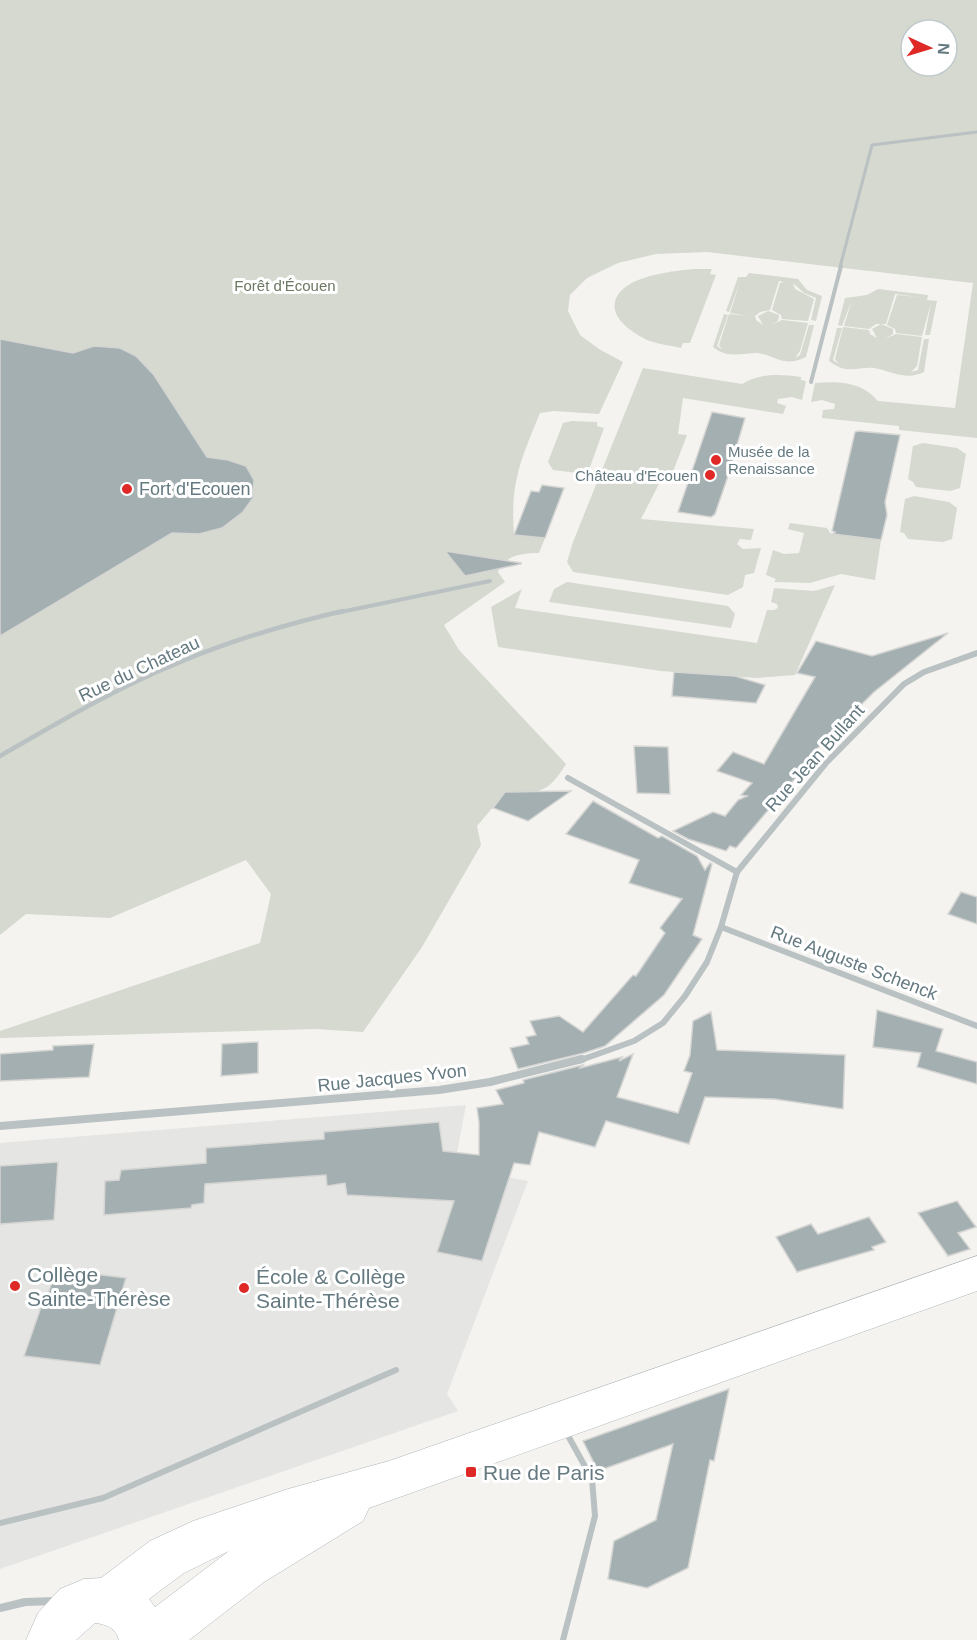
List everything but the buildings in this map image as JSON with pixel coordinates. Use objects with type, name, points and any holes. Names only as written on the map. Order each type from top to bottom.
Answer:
[{"type":"main road","points":[[50,1640],[66,1615],[95,1602],[167,1557],[210,1536],[288,1510],[389,1482],[977,1273]]},
{"type":"main road","points":[[151,1640],[247,1566],[389,1482]]},
{"type":"main road","points":[[95,1602],[130,1611],[142,1627],[143,1640]]},
{"type":"street","points":[[811,382],[872,145],[977,132]]},
{"type":"street","name":"Rue Jean Bullant","points":[[721,927],[737,872],[826,763],[904,684],[924,672],[977,653]]},
{"type":"street","points":[[568,778],[737,872]]},
{"type":"street","name":"Rue Auguste Schenck","points":[[721,927],[977,1026]]},
{"type":"street","name":"Rue Jacques Yvon","points":[[0,1126],[439,1090],[490,1082],[571,1063],[634,1041],[663,1023],[685,996],[706,962],[721,927]]},
{"type":"street","points":[[0,1608],[25,1602],[95,1602]]},
{"type":"lane","name":"Rue du Chateau","points":[[0,756],[161,670],[236,640],[297,623],[490,581]]},
{"type":"lane","points":[[0,1523],[103,1498],[396,1371]]},
{"type":"lane","points":[[559,1420],[592,1479],[595,1516],[563,1640]]},
{"type":"shaded area","name":"École & Collège Sainte-Thérèse","points":[[466,1105],[457,1153],[461,1169],[528,1181],[447,1394],[458,1411],[0,1569],[0,1143]]},
{"type":"green space","name":"Forêt d'Écouen","points":[[0,0],[977,0],[977,438],[899,430],[899,426],[822,418],[823,410],[834,409],[835,404],[822,400],[811,402],[815,383],[831,382],[857,386],[872,394],[878,401],[955,408],[973,283],[707,252],[656,254],[618,263],[587,278],[570,295],[568,311],[580,335],[623,362],[599,414],[554,411],[540,413],[518,472],[513,516],[514,534],[545,538],[539,553],[515,556],[505,562],[498,572],[505,582],[444,625],[459,650],[566,764],[553,782],[541,790],[505,793],[477,826],[481,845],[422,947],[363,1032],[315,1029],[0,1038],[0,1031],[260,943],[271,894],[246,860],[110,918],[26,914],[0,935]]},
{"type":"green space","points":[[712,269],[710,274],[716,275],[690,343],[683,343],[681,348],[649,341],[631,331],[619,319],[615,310],[616,299],[622,290],[632,283],[658,274]]},
{"type":"green space","points":[[749,273],[798,279],[807,290],[822,296],[816,321],[811,320],[816,298],[804,293],[793,283],[795,289],[814,299],[808,321],[782,319],[781,315],[772,310],[780,283],[784,282],[779,281],[770,310],[760,312],[755,316],[756,320],[763,325],[758,316],[768,311],[779,315],[778,321],[771,325],[782,320],[808,323],[800,351],[795,358],[800,355],[809,325],[814,325],[806,357],[784,361],[755,353],[728,354],[713,347],[724,314],[728,315],[717,346],[722,349],[719,345],[729,314],[748,316],[730,313],[740,282],[729,312],[726,311],[738,277],[746,277]]},
{"type":"green space","points":[[878,289],[928,295],[927,300],[937,301],[930,335],[925,335],[931,303],[922,336],[896,333],[895,329],[887,325],[897,295],[919,297],[895,294],[886,324],[876,324],[869,329],[844,326],[852,300],[842,326],[838,325],[845,298],[867,295]]},
{"type":"green space","points":[[881,324],[893,329],[893,334],[885,339],[896,334],[922,337],[917,366],[911,372],[918,370],[924,339],[929,339],[924,372],[907,376],[873,368],[843,368],[829,361],[837,328],[842,328],[833,360],[839,364],[835,359],[843,327],[869,330],[870,334],[877,338],[872,329]]},
{"type":"green space","points":[[643,368],[742,384],[770,375],[801,377],[801,380],[806,381],[802,400],[792,397],[778,399],[777,403],[786,406],[783,414],[683,398],[678,434],[687,435],[669,482],[661,480],[641,519],[754,529],[751,540],[740,539],[737,544],[743,549],[761,548],[754,573],[745,575],[743,587],[728,595],[573,572],[567,562]]},
{"type":"green space","points":[[597,422],[597,426],[604,428],[589,470],[578,473],[553,470],[548,462],[563,423]]},
{"type":"green space","points":[[923,443],[957,448],[966,454],[960,488],[950,491],[916,487],[908,479],[913,446]]},
{"type":"green space","points":[[914,496],[949,502],[957,508],[952,539],[943,542],[908,539],[904,533],[900,532],[905,499]]},
{"type":"green space","points":[[790,523],[827,528],[830,533],[834,534],[881,540],[875,580],[841,574],[810,583],[774,582],[776,579],[766,575],[773,550],[784,554],[799,553],[804,533],[788,529]]},
{"type":"green space","points":[[567,582],[728,606],[735,614],[731,628],[549,602],[554,589]]},
{"type":"green space","points":[[835,585],[795,675],[757,678],[661,671],[498,647],[491,607],[522,589],[515,608],[757,643],[767,610],[778,608],[777,604],[771,602],[774,588],[814,591]]},
{"type":"place","name":"Musée de la Renaissance","points":[[716,460]]},
{"type":"place","name":"Château d'Ecouen","points":[[710,475]]},
{"type":"place","name":"Fort d'Ecouen","points":[[127,489]]},
{"type":"place","name":"Collège Sainte-Thérèse","points":[[15,1286]]},
{"type":"place","name":"École & Collège Sainte-Thérèse","points":[[244,1288]]},
{"type":"place","name":"Rue de Paris","points":[[471,1472]]}]
